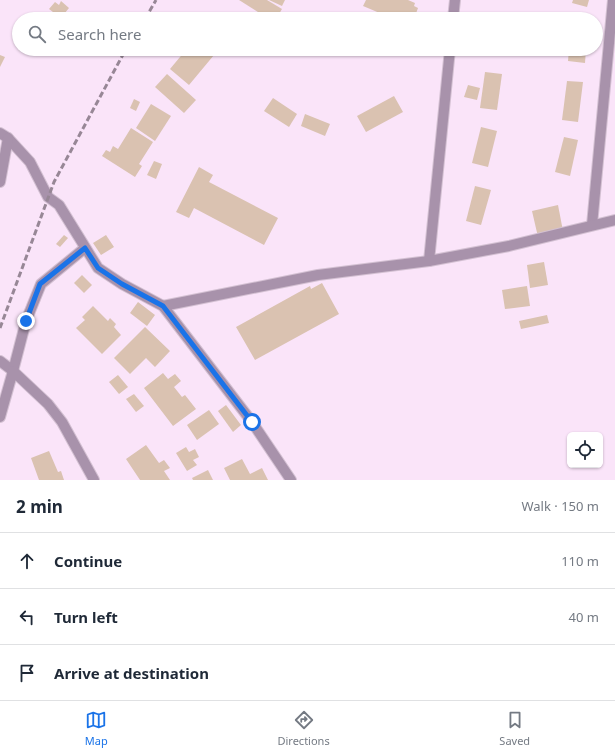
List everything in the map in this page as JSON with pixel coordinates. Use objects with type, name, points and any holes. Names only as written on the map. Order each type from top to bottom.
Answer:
[{"type":"street","points":[[454,12],[455,0]]},
{"type":"street","points":[[592,225],[613,0]]},
{"type":"street","points":[[429,261],[449,56]]},
{"type":"street","points":[[0,182],[4,136]]},
{"type":"street","points":[[4,136],[30,162],[48,197],[60,205],[98,268],[122,284],[163,306],[252,422],[291,480]]},
{"type":"street","points":[[163,306],[318,275],[429,261],[509,246],[615,220]]},
{"type":"street","points":[[0,418],[26,321],[40,284],[85,248]]},
{"type":"street","points":[[0,361],[13,371],[48,404],[62,422],[94,480]]},
{"type":"building","points":[[239,0],[267,0],[282,9],[280,12],[258,12]]},
{"type":"building","points":[[269,0],[285,0],[282,6]]},
{"type":"building","points":[[366,0],[408,0],[415,3],[414,6],[418,8],[417,12],[377,12],[363,6]]},
{"type":"building","points":[[573,0],[589,0],[587,7],[572,3]]},
{"type":"building","points":[[61,1],[69,8],[66,12],[53,12],[49,9],[55,2],[59,5]]},
{"type":"building","points":[[0,55],[5,57],[0,67]]},
{"type":"building","points":[[181,56],[213,56],[189,85],[170,69]]},
{"type":"building","points":[[568,56],[586,56],[585,63],[568,61]]},
{"type":"building","points":[[485,72],[502,74],[497,110],[480,108]]},
{"type":"building","points":[[167,74],[196,100],[184,113],[155,87]]},
{"type":"building","points":[[567,81],[583,82],[578,122],[562,120]]},
{"type":"building","points":[[468,85],[480,88],[477,100],[464,97]]},
{"type":"building","points":[[394,96],[403,112],[366,132],[357,116]]},
{"type":"building","points":[[273,98],[297,114],[289,127],[264,111]]},
{"type":"building","points":[[134,99],[140,102],[136,111],[130,108]]},
{"type":"building","points":[[151,104],[171,116],[155,141],[136,128]]},
{"type":"building","points":[[305,114],[330,124],[325,136],[301,126]]},
{"type":"building","points":[[481,127],[497,131],[488,167],[472,163]]},
{"type":"building","points":[[131,128],[153,142],[139,164],[142,166],[135,177],[102,156],[106,150],[110,152],[113,146],[118,149]]},
{"type":"building","points":[[564,137],[578,140],[570,176],[555,172]]},
{"type":"building","points":[[154,161],[162,164],[156,179],[147,175]]},
{"type":"building","points":[[199,167],[213,175],[209,182],[278,218],[264,245],[194,208],[189,218],[176,212]]},
{"type":"building","points":[[475,186],[491,190],[481,225],[466,221]]},
{"type":"building","points":[[558,205],[563,231],[538,237],[532,211]]},
{"type":"building","points":[[64,235],[68,238],[60,247],[56,244]]},
{"type":"building","points":[[106,235],[114,247],[101,255],[93,243]]},
{"type":"building","points":[[544,262],[548,285],[530,288],[527,265]]},
{"type":"building","points":[[82,275],[92,285],[84,293],[74,283]]},
{"type":"building","points":[[322,283],[339,314],[255,360],[236,327],[310,286],[311,289]]},
{"type":"building","points":[[527,286],[530,306],[505,309],[502,290]]},
{"type":"building","points":[[138,302],[155,315],[147,326],[130,313]]},
{"type":"building","points":[[93,306],[108,321],[110,318],[116,324],[114,327],[121,335],[102,354],[76,328],[85,320],[82,317]]},
{"type":"building","points":[[547,315],[549,323],[521,329],[519,321]]},
{"type":"building","points":[[145,327],[170,351],[155,367],[146,358],[130,374],[114,358]]},
{"type":"building","points":[[163,373],[168,379],[175,374],[181,381],[174,387],[182,397],[185,395],[196,409],[173,426],[144,388]]},
{"type":"building","points":[[118,375],[128,387],[119,394],[109,382]]},
{"type":"building","points":[[134,394],[144,406],[136,412],[126,399]]},
{"type":"building","points":[[226,405],[241,425],[233,432],[218,411]]},
{"type":"building","points":[[209,410],[219,424],[197,440],[187,425]]},
{"type":"building","points":[[146,445],[159,463],[164,460],[170,468],[164,471],[170,480],[140,480],[126,459]]},
{"type":"building","points":[[186,447],[189,452],[195,449],[199,457],[193,460],[197,465],[187,471],[176,453]]},
{"type":"building","points":[[49,451],[58,472],[61,471],[64,480],[39,480],[31,458]]},
{"type":"building","points":[[242,459],[250,474],[262,468],[268,480],[230,480],[224,468]]},
{"type":"building","points":[[208,470],[213,480],[193,480],[192,478]]},
{"type":"railway","points":[[149,12],[156,0]]},
{"type":"railway","points":[[0,328],[54,182],[122,56]]},
{"type":"route","points":[[26,321],[40,284],[85,248],[98,268],[122,284],[163,306],[252,422]]}]
